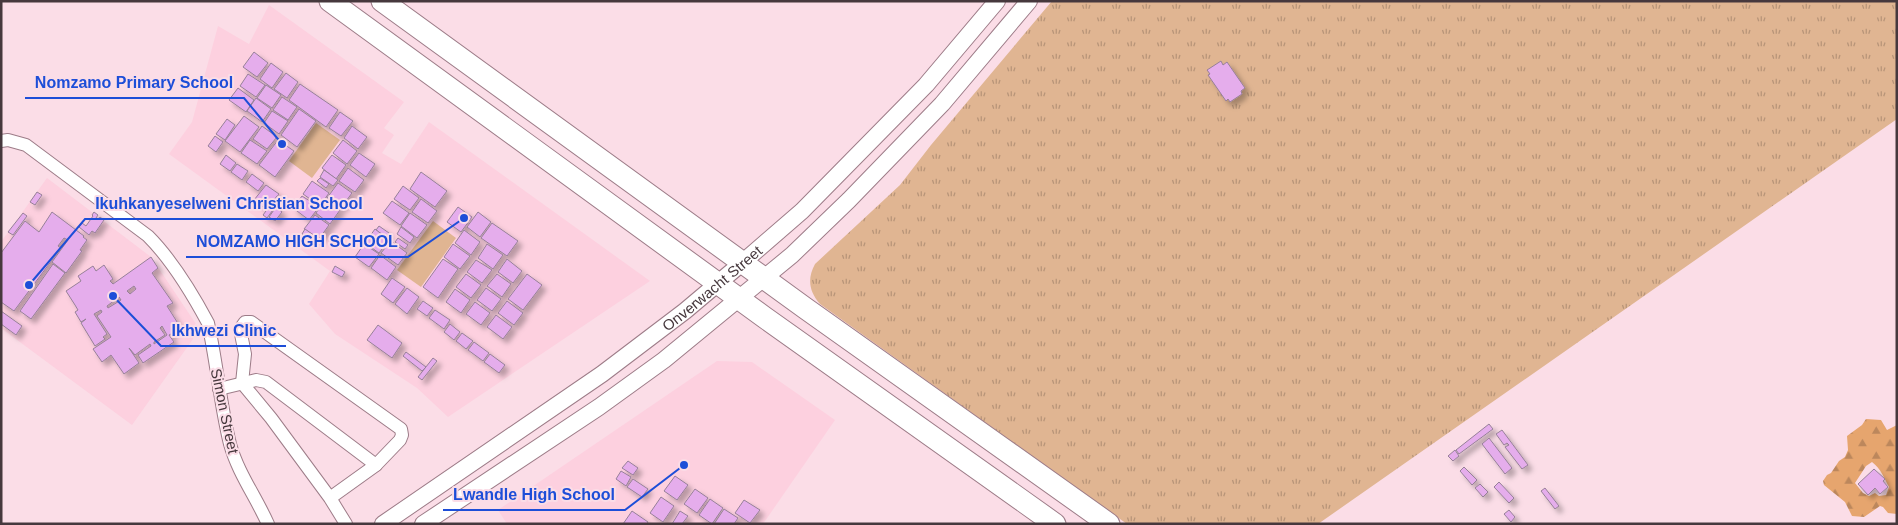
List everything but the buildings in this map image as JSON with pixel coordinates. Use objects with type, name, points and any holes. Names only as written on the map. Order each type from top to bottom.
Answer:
[{"type":"highway","points":[[330,1],[718,283],[1055,524]]},
{"type":"highway","points":[[382,1],[742,263],[1109,524]]},
{"type":"street","name":"Onverwacht Street","points":[[383,524],[602,374],[685,311],[742,263],[802,211],[919,92],[997,1]]},
{"type":"street","name":"Onverwacht Street","points":[[423,524],[599,408],[664,360],[792,255],[896,153],[942,104],[1030,1]]},
{"type":"street","name":"Simon Street","points":[[1,141],[8,140],[26,145],[148,236],[158,246],[208,323],[230,445],[239,470],[268,524]]},
{"type":"street","points":[[330,498],[376,465],[400,440],[402,435],[401,429],[248,322],[243,324],[240,329],[245,354],[242,383],[271,418],[330,498],[346,524]]},
{"type":"street","points":[[220,389],[256,380],[266,382],[376,465]]},
{"type":"street","name":"Simon Street","points":[[261,508],[277,524]]},
{"type":"shaded area","points":[[269,5],[404,102],[384,128],[394,135],[382,153],[401,164],[429,122],[650,281],[448,417],[417,388],[335,334],[309,304],[330,271],[169,154],[192,122],[218,26],[249,44]]},
{"type":"shaded area","points":[[47,178],[151,257],[196,324],[193,339],[132,425],[1,328],[1,242]]},
{"type":"shaded area","points":[[717,361],[752,362],[835,420],[763,524],[507,524],[498,510]]},
{"type":"green space","points":[[1052,1],[1897,1],[1897,119],[1318,524],[1127,524],[820,304],[813,294],[810,285],[812,269],[815,264],[900,185],[931,145]]},
{"type":"green space","points":[[316,123],[340,140],[312,178],[289,161]]},
{"type":"green space","points":[[433,221],[456,238],[421,287],[397,270]]},
{"type":"green space","points":[[1866,419],[1881,420],[1887,430],[1897,425],[1897,514],[1888,513],[1880,506],[1864,517],[1852,516],[1845,502],[1824,485],[1823,481],[1827,475],[1845,457],[1848,450],[1847,436],[1862,425]],"holes":[[[1872,462],[1889,487],[1886,495],[1879,496],[1875,493],[1869,496],[1863,493],[1855,483],[1866,466]]]},
{"type":"place","name":"Nomzamo Primary School","points":[[282,144]]},
{"type":"place","name":"NOMZAMO HIGH SCHOOL","points":[[464,218]]},
{"type":"place","name":"Ikuhkanyeselweni Christian School","points":[[29,285]]},
{"type":"place","name":"Ikhwezi Clinic","points":[[113,296]]},
{"type":"place","name":"Lwandle High School","points":[[684,465]]}]
